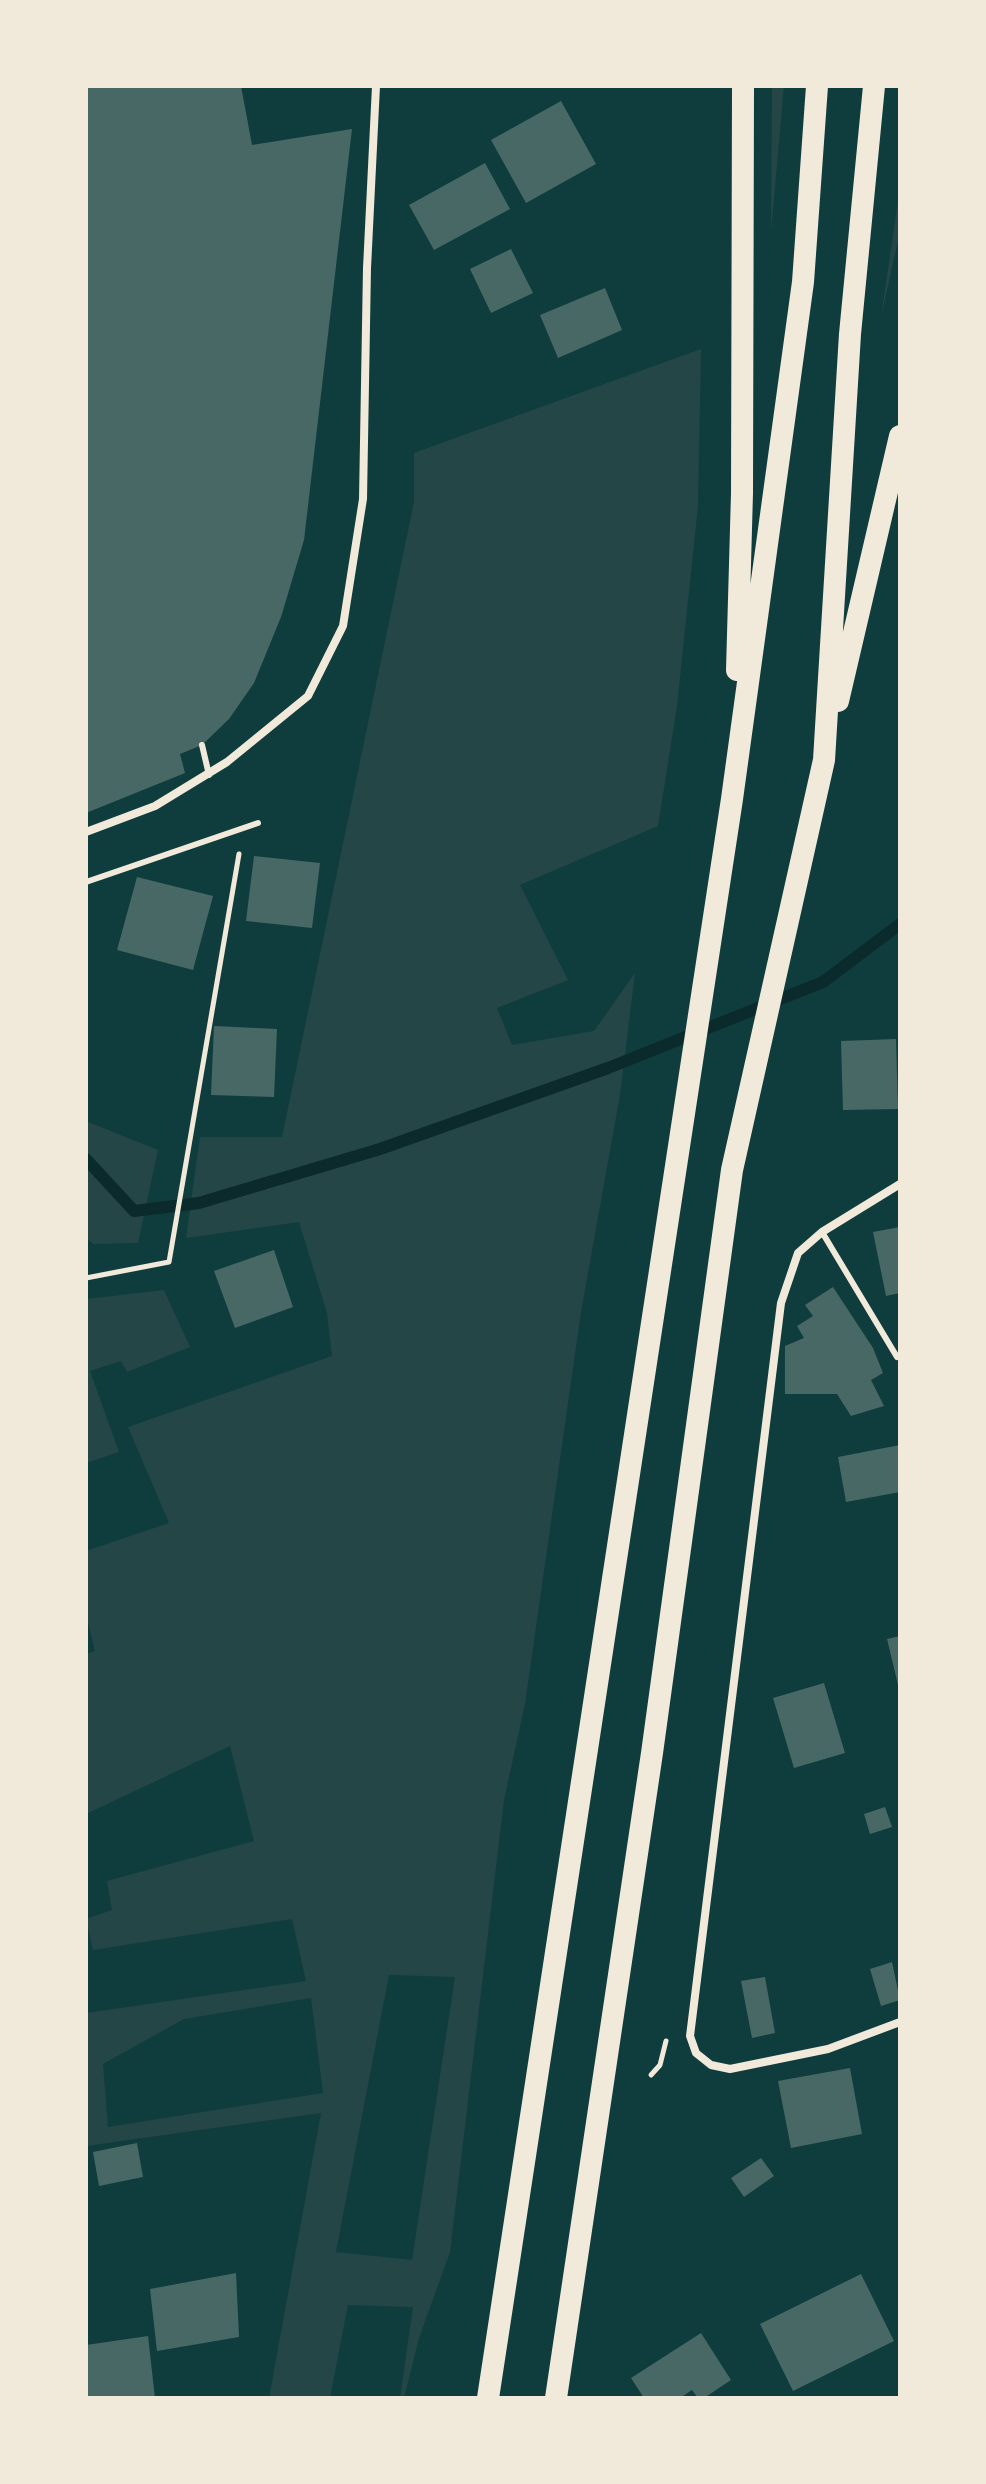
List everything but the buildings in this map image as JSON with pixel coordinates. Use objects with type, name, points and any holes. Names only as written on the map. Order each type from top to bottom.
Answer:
[{"type":"highway","points":[[732,799],[742,493],[743,86]]},
{"type":"highway","points":[[488,2398],[732,799],[803,282],[817,86]]},
{"type":"highway","points":[[824,760],[850,334],[874,86]]},
{"type":"highway","points":[[556,2398],[652,1753],[732,1170],[900,436]]},
{"type":"street","points":[[86,832],[155,806],[209,775],[308,696],[343,626],[363,499],[367,268],[376,86]]},
{"type":"street","points":[[900,1184],[822,1232],[798,1253],[781,1303],[690,2036],[696,2053],[711,2065],[730,2069],[828,2049],[900,2022]]},
{"type":"lane","points":[[202,745],[209,775]]},
{"type":"lane","points":[[86,882],[258,823]]},
{"type":"lane","points":[[822,1232],[898,1356],[900,1366]]},
{"type":"path","points":[[86,1278],[169,1262],[243,828]]},
{"type":"path","points":[[651,2075],[660,2065]]},
{"type":"shaded area","points":[[772,86],[784,86],[771,232]]},
{"type":"shaded area","points":[[900,187],[900,232],[881,317]]},
{"type":"shaded area","points":[[701,349],[698,506],[677,706],[658,826],[520,885],[568,980],[497,1008],[512,1045],[594,1031],[635,973],[620,1095],[581,1312],[525,1704],[504,1800],[450,2252],[419,2338],[404,2398],[400,2398],[413,2307],[348,2305],[330,2398],[269,2398],[321,2113],[86,2146],[86,2013],[306,1981],[292,1919],[93,1950],[86,1919],[112,1910],[107,1881],[254,1841],[230,1746],[86,1814],[86,1654],[95,1651],[86,1614],[86,1551],[169,1523],[128,1427],[332,1356],[327,1313],[299,1222],[186,1238],[200,1137],[282,1137],[414,502],[414,453]],"holes":[[[389,1975],[455,1977],[412,2260],[336,2252]],[[311,1998],[323,2093],[108,2127],[103,2064],[184,2019]]]},
{"type":"shaded area","points":[[86,1121],[158,1150],[138,1243],[93,1244],[86,1237]]},
{"type":"shaded area","points":[[164,1290],[190,1347],[127,1372],[121,1361],[90,1371],[119,1452],[86,1463],[86,1299]]},
{"type":"waterway","points":[[86,1159],[134,1211],[199,1203],[380,1149],[608,1068],[823,982],[900,924]]}]
